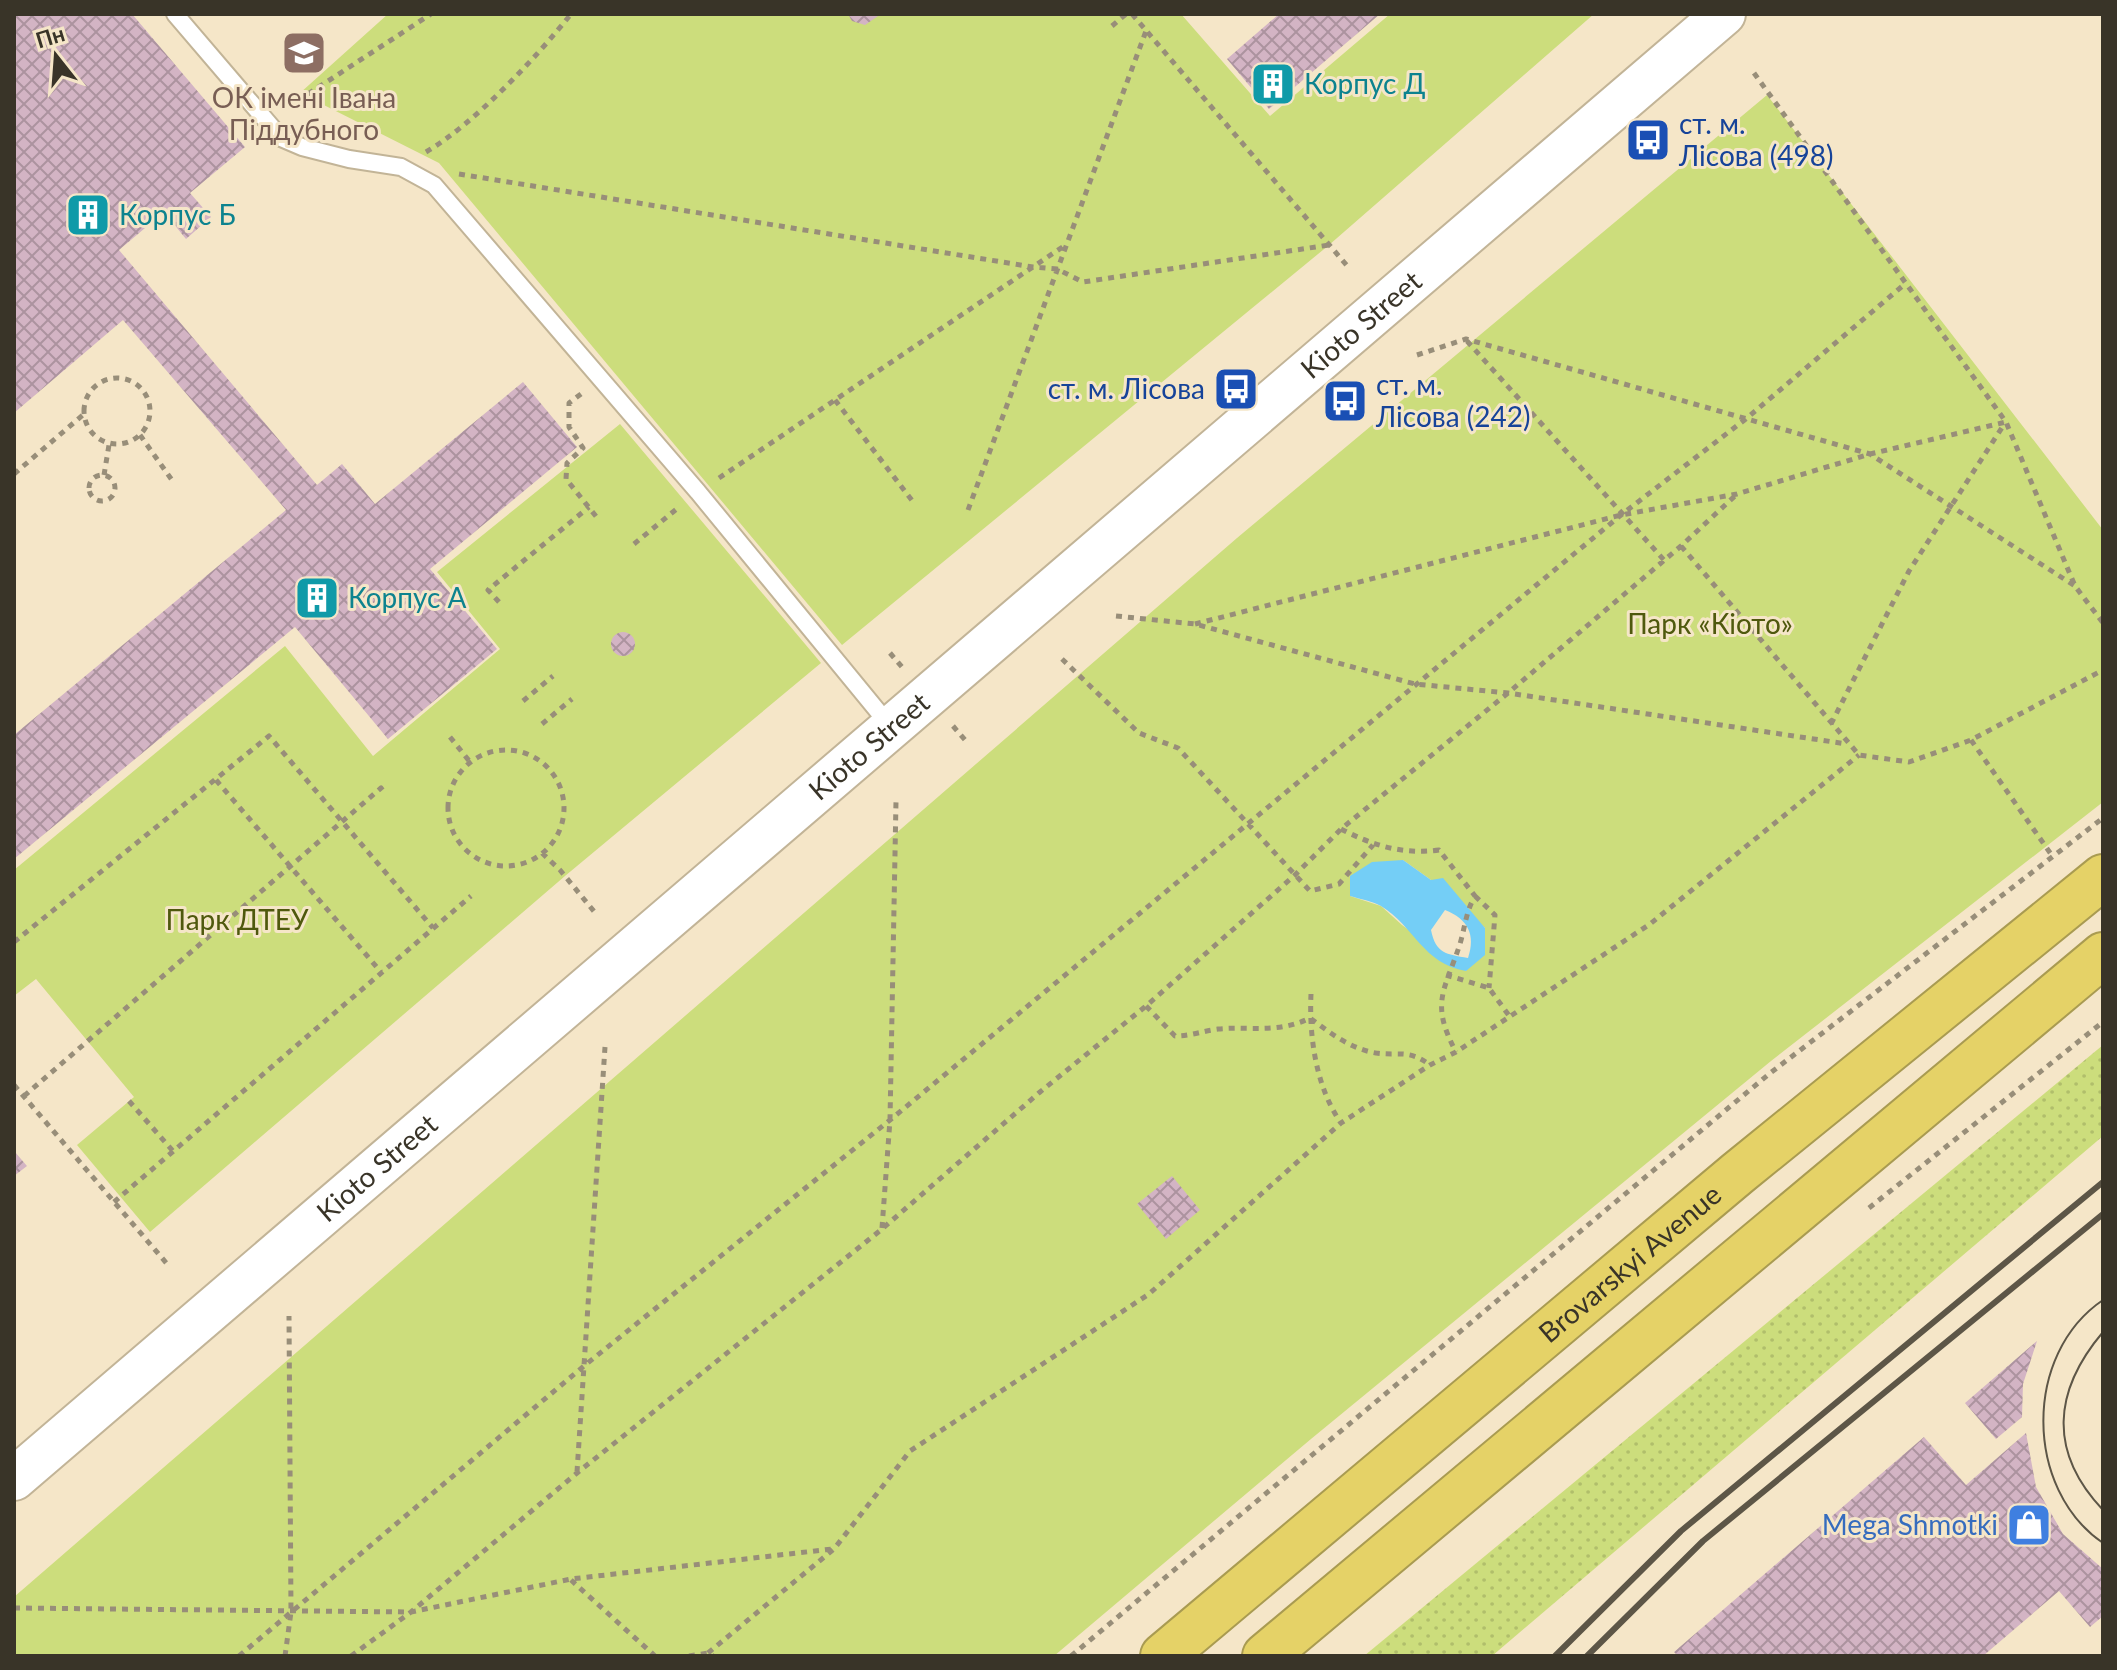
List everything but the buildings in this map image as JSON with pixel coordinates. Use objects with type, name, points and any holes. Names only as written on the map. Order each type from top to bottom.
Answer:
[{"type":"highway","name":"Brovarskyi Avenue","points":[[1163,1656],[1738,1173],[2103,877]]},
{"type":"highway","points":[[1265,1656],[2103,955]]},
{"type":"street","name":"Kioto Street","points":[[14,1479],[1724,14]]},
{"type":"lane","points":[[175,14],[281,138],[302,147],[349,159],[401,167],[434,185],[698,492],[891,727]]},
{"type":"path","points":[[267,121],[431,14]]},
{"type":"path","points":[[401,167],[448,139],[521,70],[571,14]]},
{"type":"path","points":[[1112,26],[1129,14],[1146,31],[1349,268]]},
{"type":"path","points":[[968,510],[1146,31]]},
{"type":"path","points":[[1754,73],[2006,422],[2075,586],[2103,623]]},
{"type":"path","points":[[401,167],[475,176],[1057,269],[1083,282],[1329,245]]},
{"type":"path","points":[[634,544],[698,492],[1067,244]]},
{"type":"path","points":[[239,1656],[584,1366],[890,1120],[1621,515],[1747,418],[1906,283]]},
{"type":"path","points":[[1466,339],[1664,560]]},
{"type":"path","points":[[1417,355],[1466,339],[1870,454],[2075,586]]},
{"type":"path","points":[[117,377],[143,389],[150,402],[147,426],[140,435],[130,442],[109,445],[87,427],[85,402],[102,381],[117,377]]},
{"type":"path","points":[[599,520],[566,479],[567,463],[583,448],[569,427],[569,403],[600,379]]},
{"type":"path","points":[[835,400],[914,503]]},
{"type":"path","points":[[14,474],[84,414]]},
{"type":"path","points":[[1195,624],[1621,515],[1737,494],[1870,454],[2006,422]]},
{"type":"path","points":[[1831,724],[1909,571],[2006,422]]},
{"type":"path","points":[[140,435],[174,483]]},
{"type":"path","points":[[104,475],[109,445]]},
{"type":"path","points":[[104,475],[113,480],[116,488],[114,495],[100,502],[89,491],[90,483],[95,477],[104,475]]},
{"type":"path","points":[[351,1656],[411,1612],[577,1473],[882,1229],[1040,1092],[1146,1006],[1295,875],[1341,829],[1508,693],[1681,546],[1737,494]]},
{"type":"path","points":[[499,602],[488,590],[589,507]]},
{"type":"path","points":[[1681,546],[1859,755],[1909,762],[1971,740],[2103,670]]},
{"type":"path","points":[[1116,616],[1195,624],[1415,684],[1508,693],[1847,744]]},
{"type":"path","points":[[1062,659],[1139,733],[1178,748],[1310,891],[1339,884],[1373,845]]},
{"type":"path","points":[[523,701],[553,676]]},
{"type":"path","points":[[542,724],[572,699]]},
{"type":"path","points":[[14,942],[269,736],[433,928]]},
{"type":"path","points":[[450,737],[470,762]]},
{"type":"path","points":[[1971,740],[2053,857]]},
{"type":"path","points":[[504,749],[538,759],[552,772],[561,788],[564,805],[562,823],[542,853],[526,862],[508,866],[490,864],[473,856],[460,844],[451,828],[448,801],[457,775],[470,762],[486,753],[504,749]]},
{"type":"path","points":[[689,1656],[710,1654],[834,1549],[910,1451],[1149,1294],[1341,1123],[1430,1065],[1456,1052],[1650,924],[1859,755]]},
{"type":"path","points":[[216,780],[381,972]]},
{"type":"path","points":[[24,1096],[381,788],[384,792]]},
{"type":"path","points":[[882,1229],[890,1120],[896,801]]},
{"type":"path","points":[[1071,1656],[1769,1074],[2103,818]]},
{"type":"path","points":[[1341,829],[1373,845],[1419,853],[1439,850],[1475,896],[1495,915],[1489,988]]},
{"type":"path","points":[[542,853],[597,915]]},
{"type":"path","points":[[114,1202],[471,896]]},
{"type":"path","points":[[1456,1052],[1444,1029],[1441,1009],[1447,972],[1475,896]]},
{"type":"path","points":[[1447,972],[1489,988],[1510,1017]]},
{"type":"path","points":[[1311,994],[1310,1018],[1318,1069],[1329,1107],[1341,1123]]},
{"type":"path","points":[[1146,1006],[1175,1036],[1194,1036],[1214,1029],[1292,1027],[1310,1018]]},
{"type":"path","points":[[1310,1018],[1342,1041],[1377,1053],[1401,1052],[1419,1056],[1430,1065]]},
{"type":"path","points":[[577,1473],[605,1047]]},
{"type":"path","points":[[14,1085],[168,1265]]},
{"type":"path","points":[[129,1101],[173,1151]]},
{"type":"path","points":[[285,1656],[291,1612],[289,1316]]},
{"type":"path","points":[[14,1608],[411,1612],[571,1579],[834,1549]]},
{"type":"path","points":[[571,1579],[655,1656]]},
{"type":"green space","points":[[388,14],[1181,14],[1270,116],[1390,14],[1594,14],[1329,245],[842,645],[439,163],[300,93]]},
{"type":"green space","name":"Парк «Кіото»","points":[[1767,95],[2103,530],[2103,802],[1771,1061],[1311,1439],[1054,1656],[14,1656],[14,1597],[1237,538]],"holes":[[[1403,860],[1431,880],[1485,928],[1466,971],[1381,906],[1350,896]]]},
{"type":"green space","name":"Парк ДТЕУ","points":[[620,424],[821,663],[565,876],[150,1232],[77,1145],[134,1097],[36,979],[14,996],[14,870],[285,646],[373,756],[500,649],[437,572]]},
{"type":"green space","points":[[2103,1045],[2103,1136],[1492,1656],[1364,1656]]},
{"type":"water","points":[[1403,860],[1431,880],[1443,878],[1485,928],[1485,955],[1466,971],[1451,967],[1429,953],[1381,906],[1350,896],[1350,876],[1372,862]],"holes":[[[1445,910],[1468,929],[1471,942],[1468,958],[1443,952],[1433,938],[1431,930]]]},
{"type":"tram line","points":[[2103,1300],[2077,1324],[2058,1353],[2047,1386],[2043,1422],[2047,1457],[2058,1490],[2077,1519],[2103,1543]]},
{"type":"tram line","points":[[2103,1332],[2074,1377],[2064,1421],[2066,1444],[2073,1466],[2085,1488],[2103,1510]]},
{"type":"railway","points":[[1555,1656],[1681,1531],[2103,1182]]},
{"type":"railway","points":[[1587,1656],[1703,1541],[2103,1214]]},
{"type":"place","name":"ОК імені Івана Піддубного","points":[[304,53]]},
{"type":"place","name":"Корпус Д","points":[[1273,84]]},
{"type":"place","name":"ст. м. Лісова (498)","points":[[1648,140]]},
{"type":"place","name":"Корпус Б","points":[[88,215]]},
{"type":"place","name":"ст. м. Лісова","points":[[1236,389]]},
{"type":"place","name":"ст. м. Лісова (242)","points":[[1345,401]]},
{"type":"place","name":"Корпус А","points":[[317,598]]},
{"type":"place","name":"Mega Shmotki","points":[[2029,1525]]}]
